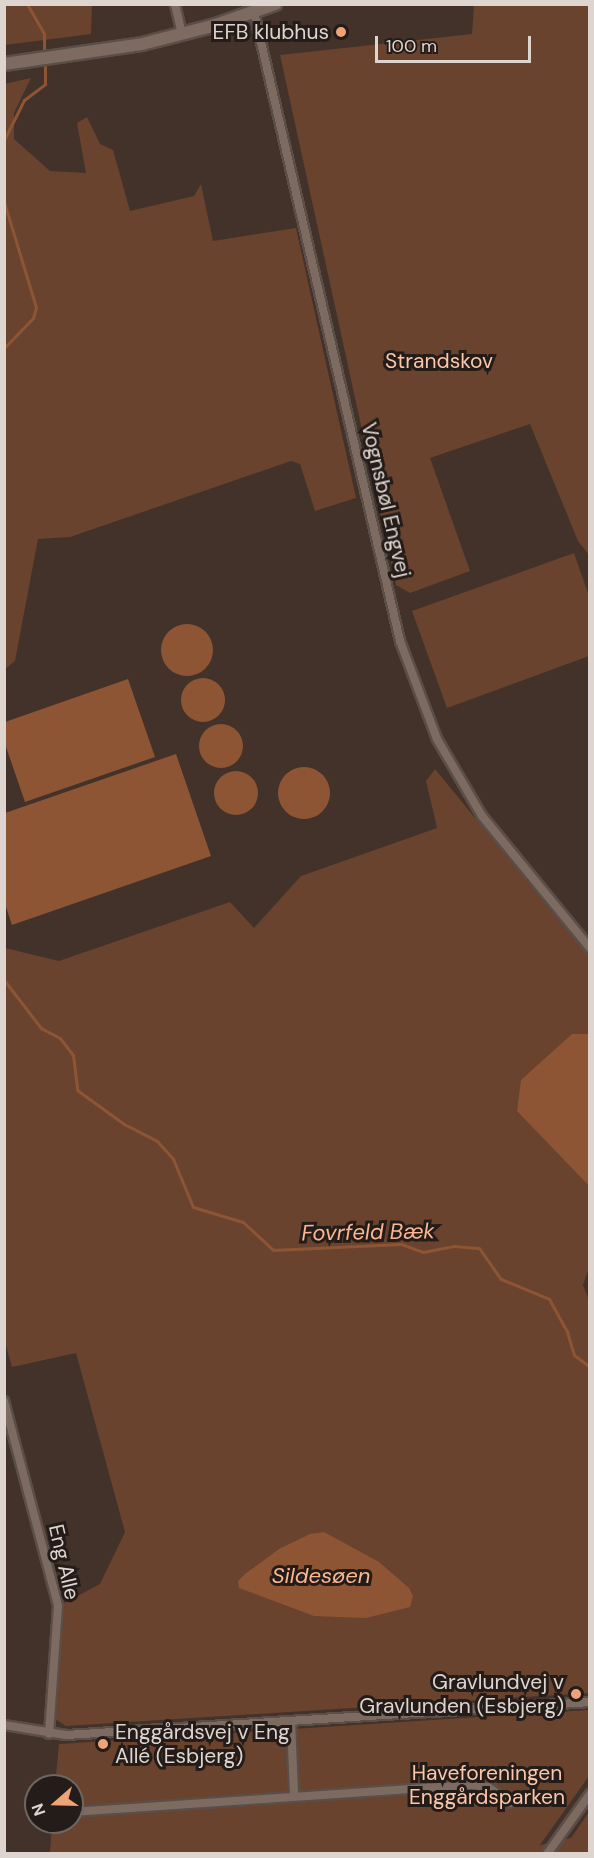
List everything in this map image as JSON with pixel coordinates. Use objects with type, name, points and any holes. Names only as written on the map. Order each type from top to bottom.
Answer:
[{"type":"street","points":[[176,4],[182,34]]},
{"type":"street","points":[[4,64],[182,34],[275,4]]},
{"type":"street","name":"Vognsbøl Engvej","points":[[254,12],[400,641],[437,739],[482,816],[590,948]]},
{"type":"street","name":"Eng Alle","points":[[5,1401],[58,1606],[49,1734]]},
{"type":"street","points":[[4,1725],[66,1735],[590,1702]]},
{"type":"street","points":[[291,1722],[294,1796]]},
{"type":"street","points":[[84,1811],[473,1785],[488,1787],[510,1803]]},
{"type":"street","points":[[547,1854],[590,1794]]},
{"type":"green space","points":[[4,5],[92,5],[91,34],[5,45]]},
{"type":"green space","name":"Strandskov","points":[[474,5],[589,5],[589,555],[578,541],[530,424],[430,458],[470,571],[410,593],[396,585],[280,55],[472,34]]},
{"type":"green space","points":[[31,78],[14,113],[14,139],[50,171],[86,173],[77,123],[87,117],[100,144],[113,150],[130,211],[194,196],[201,184],[213,241],[296,228],[356,498],[315,511],[300,464],[291,461],[70,537],[38,539],[15,661],[5,669],[4,84]]},
{"type":"green space","points":[[574,553],[589,596],[589,656],[447,708],[412,611]]},
{"type":"green space","points":[[435,769],[574,939],[589,953],[589,1034],[572,1034],[517,1110],[589,1186],[589,1268],[583,1285],[590,1303],[589,1693],[66,1726],[55,1719],[64,1603],[100,1584],[125,1532],[76,1353],[12,1367],[5,1342],[5,948],[59,961],[230,902],[254,928],[301,876],[437,828],[426,781]]},
{"type":"green space","name":"Haveforeningen Enggårdsparken","points":[[589,1710],[589,1776],[540,1845],[571,1838],[589,1812],[589,1853],[50,1854],[51,1834],[84,1834],[84,1774],[56,1774],[59,1744]]},
{"type":"water","points":[[187,624],[201,628],[209,636],[213,650],[209,664],[201,672],[187,676],[173,672],[165,664],[161,650],[165,636],[173,628]]},
{"type":"water","points":[[203,678],[212,679],[219,684],[224,691],[224,709],[219,716],[212,721],[203,722],[194,721],[187,716],[182,709],[181,700],[182,691],[187,684],[194,679]]},
{"type":"water","points":[[128,679],[155,757],[25,802],[5,744],[5,722]]},
{"type":"water","points":[[221,724],[230,725],[237,730],[242,737],[242,755],[237,762],[230,767],[221,768],[212,767],[205,762],[200,755],[199,746],[200,737],[205,730],[212,725]]},
{"type":"water","points":[[176,754],[211,856],[12,925],[5,904],[5,813]]},
{"type":"water","points":[[304,767],[314,769],[322,775],[328,783],[330,793],[328,803],[322,811],[314,817],[304,819],[294,817],[286,811],[280,803],[278,793],[280,783],[286,775],[294,769]]},
{"type":"water","points":[[236,771],[252,777],[258,793],[252,809],[236,815],[220,809],[214,793],[220,777]]},
{"type":"water","points":[[572,1034],[589,1034],[589,1186],[517,1111],[521,1080]]},
{"type":"water","name":"Sildesøen","points":[[324,1532],[379,1562],[409,1588],[413,1596],[410,1607],[366,1618],[314,1616],[239,1588],[238,1581],[245,1574],[279,1549],[310,1534]]},
{"type":"waterway","points":[[27,4],[44,34],[44,55]]},
{"type":"waterway","points":[[4,140],[24,100],[45,84],[45,61]]},
{"type":"waterway","points":[[4,202],[36,307],[33,318],[4,348]]},
{"type":"waterway","points":[[4,541],[4,565]]},
{"type":"waterway","name":"Fovrfeld Bæk","points":[[4,980],[41,1028],[60,1038],[73,1055],[77,1090],[124,1124],[157,1141],[173,1159],[193,1207],[243,1222],[273,1250],[401,1244],[423,1252],[454,1246],[479,1248],[501,1279],[549,1299],[567,1332],[574,1355],[590,1367]]},
{"type":"place","name":"EFB klubhus","points":[[341,32]]},
{"type":"place","name":"Gravlundvej v Gravlunden (Esbjerg)","points":[[576,1694]]},
{"type":"place","name":"Enggårdsvej v Eng Allé (Esbjerg)","points":[[103,1744]]}]
